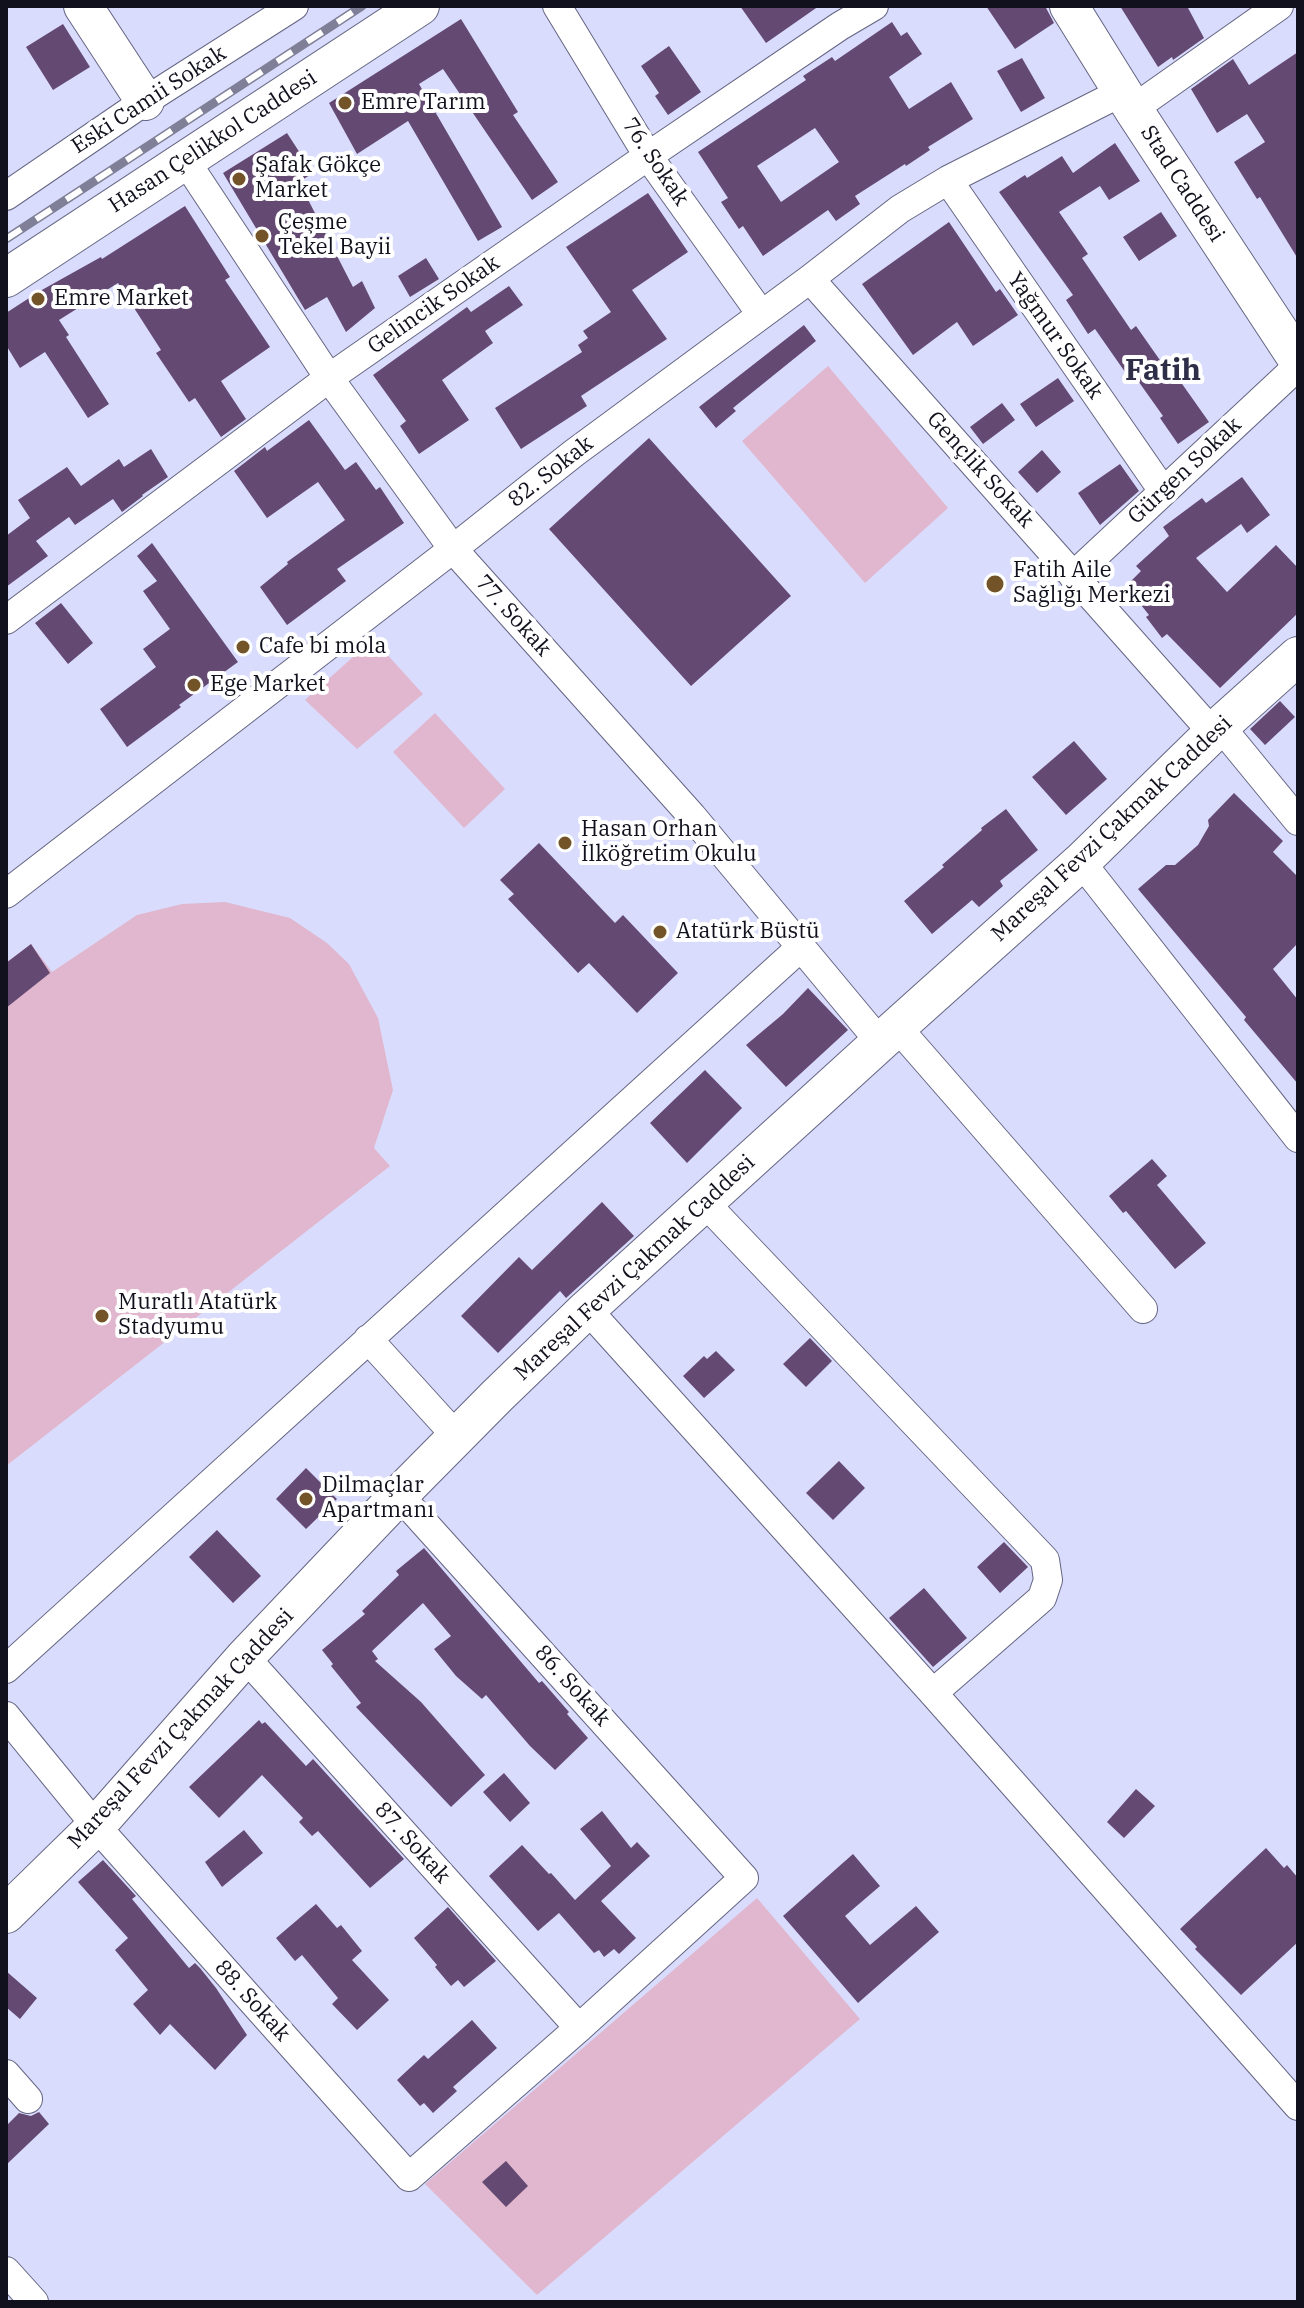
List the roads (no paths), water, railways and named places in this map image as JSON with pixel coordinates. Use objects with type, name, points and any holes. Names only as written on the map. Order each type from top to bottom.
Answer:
[{"type":"street","points":[[83,6],[145,101]]},
{"type":"street","name":"Eski Camii Sokak","points":[[6,196],[145,101],[294,6]]},
{"type":"street","name":"Hasan Çelikkol Caddesi","points":[[6,278],[420,6]]},
{"type":"street","name":"76. Sokak","points":[[557,6],[648,156],[761,314]]},
{"type":"street","name":"Gelincik Sokak","points":[[6,620],[329,378],[648,156],[874,6]]},
{"type":"street","name":"Stad Caddesi","points":[[1069,6],[1298,360]]},
{"type":"street","name":"82. Sokak","points":[[6,894],[574,453],[900,209],[948,180],[1127,100],[1279,6]]},
{"type":"street","name":"77. Sokak","points":[[185,160],[329,378],[453,549],[682,805],[801,947],[888,1034],[1143,1309]]},
{"type":"street","name":"Yağmur Sokak","points":[[948,180],[1163,491]]},
{"type":"street","name":"Gençlik Sokak","points":[[810,279],[1073,576],[1217,729],[1298,821]]},
{"type":"street","name":"Gürgen Sokak","points":[[1073,576],[1298,366]]},
{"type":"street","name":"Mareşal Fevzi Çakmak Caddesi","points":[[6,1914],[96,1826],[245,1657],[399,1495],[587,1309],[1081,862],[1217,729],[1298,656]]},
{"type":"street","points":[[1081,862],[1298,1138]]},
{"type":"street","points":[[6,1669],[801,947]]},
{"type":"street","points":[[705,1203],[1045,1560],[1048,1580],[1042,1598],[933,1693]]},
{"type":"street","points":[[587,1309],[933,1693],[1298,2106]]},
{"type":"street","points":[[368,1339],[457,1437]]},
{"type":"street","name":"86. Sokak","points":[[399,1495],[744,1878],[579,2028]]},
{"type":"street","name":"87. Sokak","points":[[245,1657],[579,2028]]},
{"type":"street","name":"88. Sokak","points":[[6,1716],[96,1826],[409,2177],[579,2028]]},
{"type":"street","points":[[6,2074],[28,2099]]},
{"type":"street","points":[[6,2271],[34,2302]]},
{"type":"railway","points":[[6,239],[362,6]]},
{"type":"place","name":"Emre Tarım","points":[[345,103]]},
{"type":"place","name":"Şafak Gökçe Market","points":[[239,179]]},
{"type":"place","name":"Çeşme Tekel Bayii","points":[[262,236]]},
{"type":"place","name":"Emre Market","points":[[38,299]]},
{"type":"place","name":"Fatih Aile Sağlığı Merkezi","points":[[995,584]]},
{"type":"place","name":"Cafe bi mola","points":[[243,647]]},
{"type":"place","name":"Ege Market","points":[[194,685]]},
{"type":"place","name":"Hasan Orhan İlköğretim Okulu","points":[[565,843]]},
{"type":"place","name":"Atatürk Büstü","points":[[660,932]]},
{"type":"place","name":"Muratlı Atatürk Stadyumu","points":[[102,1316]]},
{"type":"place","name":"Dilmaçlar Apartmanı","points":[[306,1499]]},
{"type":"district","name":"Fatih","points":[[1163,371]]}]
